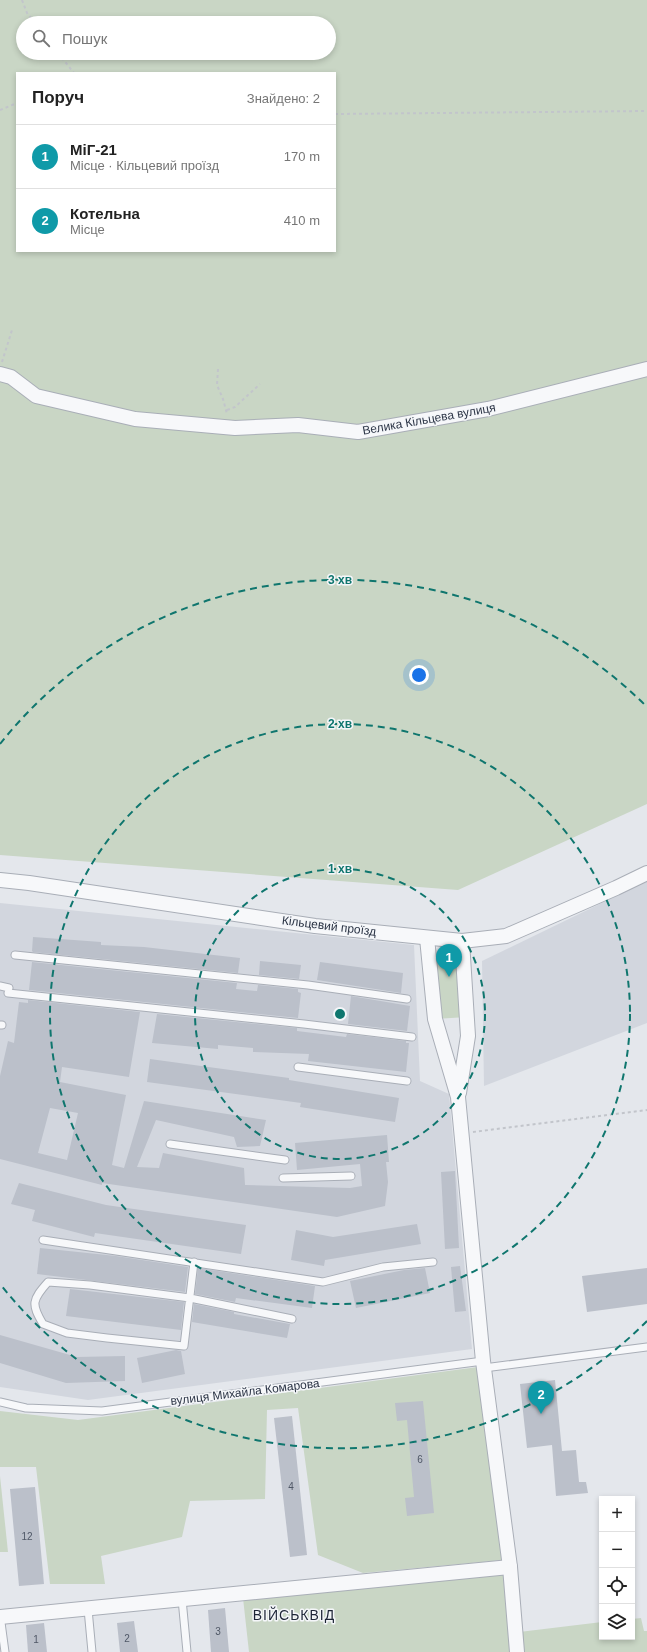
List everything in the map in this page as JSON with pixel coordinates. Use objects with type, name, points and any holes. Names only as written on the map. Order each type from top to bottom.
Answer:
[{"type":"street","name":"Велика Кільцева вулиця","points":[[1,368],[36,396],[135,419],[227,427],[298,425],[358,432],[488,409],[647,369]]},
{"type":"street","name":"Кільцевий проїзд","points":[[0,880],[29,882],[315,926],[462,941],[506,936],[647,873]]},
{"type":"street","points":[[427,938],[435,1019],[458,1097],[484,1365],[510,1567],[517,1652]]},
{"type":"street","points":[[458,1097],[468,1036],[462,941]]},
{"type":"street","points":[[0,1616],[182,1600],[510,1567]]},
{"type":"lane","points":[[15,955],[308,985],[407,999]]},
{"type":"lane","points":[[0,986],[8,990],[412,1037]]},
{"type":"lane","points":[[298,1068],[407,1081]]},
{"type":"lane","points":[[170,1144],[285,1160]]},
{"type":"lane","points":[[283,1178],[351,1176]]},
{"type":"lane","points":[[43,1240],[323,1282],[383,1268],[433,1262]]},
{"type":"lane","points":[[194,1262],[190,1298],[184,1346],[106,1338],[67,1332],[43,1324],[35,1310],[36,1295],[48,1282],[90,1285],[190,1298],[292,1319]]},
{"type":"lane","name":"вулиця Михайла Комарова","points":[[0,1402],[26,1408],[102,1411],[647,1347]]},
{"type":"lane","points":[[182,1600],[187,1652]]},
{"type":"lane","points":[[88,1609],[92,1652]]},
{"type":"lane","points":[[0,1616],[5,1652]]},
{"type":"path","points":[[22,0],[29,16]]},
{"type":"path","points":[[64,60],[73,72]]},
{"type":"path","points":[[0,110],[16,103]]},
{"type":"path","points":[[336,114],[647,112]]},
{"type":"path","points":[[1,368],[12,330]]},
{"type":"path","points":[[218,369],[217,385],[227,410],[227,427]]},
{"type":"path","points":[[227,410],[235,407],[260,384]]},
{"type":"path","points":[[462,1134],[647,1110]]},
{"type":"shaded area","points":[[647,881],[647,1023],[484,1086],[482,961]]},
{"type":"shaded area","points":[[0,903],[414,945],[420,1081],[449,1094],[472,1349],[88,1400],[0,1387]]},
{"type":"green space","points":[[0,0],[647,0],[647,804],[458,890],[0,855]]},
{"type":"green space","points":[[445,945],[463,964],[467,1017],[435,1019],[429,963]]},
{"type":"green space","points":[[478,1367],[504,1560],[363,1573],[318,1555],[298,1408],[267,1410],[265,1499],[190,1501],[182,1537],[101,1556],[105,1584],[50,1584],[36,1467],[0,1467],[0,1411],[78,1420]]},
{"type":"green space","points":[[0,1476],[8,1552],[0,1552]]},
{"type":"green space","points":[[504,1571],[511,1633],[599,1622],[599,1640],[635,1640],[635,1619],[641,1618],[644,1631],[647,1631],[647,1652],[249,1652],[243,1598]]},
{"type":"building","points":[[33,937],[101,942],[101,945],[144,947],[240,958],[238,973],[33,952]]},
{"type":"building","points":[[260,961],[301,965],[299,979],[259,975]]},
{"type":"building","points":[[32,962],[237,983],[236,989],[257,991],[258,985],[298,989],[298,992],[301,993],[298,1018],[29,990]]},
{"type":"building","points":[[320,962],[403,973],[401,993],[317,980]]},
{"type":"building","points":[[351,996],[410,1006],[407,1031],[348,1024]]},
{"type":"building","points":[[28,1000],[140,1012],[129,1077],[62,1067],[60,1082],[126,1095],[112,1165],[124,1168],[144,1101],[266,1120],[260,1146],[237,1147],[234,1137],[156,1120],[137,1167],[159,1168],[163,1153],[244,1168],[245,1185],[350,1188],[362,1186],[360,1164],[297,1170],[295,1143],[387,1135],[389,1162],[386,1162],[388,1182],[385,1206],[337,1217],[102,1183],[102,1185],[0,1159],[0,1076],[8,1041],[14,1043],[19,1002],[28,1003]],"holes":[[[50,1108],[78,1113],[67,1160],[38,1153]]]},
{"type":"building","points":[[157,1014],[297,1028],[297,1031],[346,1037],[347,1034],[406,1041],[406,1043],[409,1043],[406,1072],[308,1061],[309,1054],[253,1052],[253,1048],[218,1045],[218,1049],[152,1043]]},
{"type":"building","points":[[150,1059],[289,1078],[289,1080],[399,1098],[395,1122],[300,1107],[301,1103],[147,1082]]},
{"type":"building","points":[[455,1171],[459,1248],[445,1249],[441,1172]]},
{"type":"building","points":[[19,1183],[106,1205],[246,1225],[241,1254],[95,1233],[94,1237],[32,1221],[35,1210],[11,1204]]},
{"type":"building","points":[[417,1224],[421,1244],[325,1260],[324,1266],[291,1260],[296,1230],[333,1237]]},
{"type":"building","points":[[40,1248],[116,1256],[188,1267],[185,1292],[37,1274]]},
{"type":"building","points":[[460,1266],[466,1311],[455,1312],[451,1267]]},
{"type":"building","points":[[198,1268],[315,1286],[312,1308],[236,1298],[235,1302],[195,1294]]},
{"type":"building","points":[[425,1268],[430,1293],[356,1308],[350,1281],[404,1270]]},
{"type":"building","points":[[647,1268],[647,1304],[587,1312],[582,1276]]},
{"type":"building","points":[[70,1289],[184,1302],[181,1330],[66,1316]]},
{"type":"building","points":[[194,1304],[234,1312],[234,1314],[290,1324],[287,1338],[192,1322]]},
{"type":"building","points":[[0,1335],[77,1357],[125,1356],[125,1381],[66,1383],[0,1363]]},
{"type":"building","points":[[176,1350],[181,1351],[185,1374],[142,1383],[137,1358]]},
{"type":"building","points":[[555,1380],[562,1451],[576,1450],[579,1482],[586,1482],[588,1493],[556,1496],[552,1445],[527,1448],[520,1384]]},
{"type":"building","points":[[423,1401],[434,1513],[407,1516],[405,1498],[414,1497],[407,1420],[397,1421],[395,1403]]},
{"type":"building","points":[[292,1416],[307,1555],[290,1557],[274,1418]]},
{"type":"building","points":[[35,1487],[44,1584],[19,1586],[10,1489]]},
{"type":"building","points":[[225,1608],[229,1652],[211,1652],[208,1610]]},
{"type":"building","points":[[134,1621],[138,1652],[120,1652],[117,1623]]},
{"type":"building","points":[[44,1623],[47,1652],[28,1652],[26,1625]]},
{"type":"place","name":"МіГ-21","points":[[449,977]]},
{"type":"place","name":"Котельна","points":[[541,1414]]},
{"type":"district","name":"ВІЙСЬКВІД","points":[[294,1615]]}]
